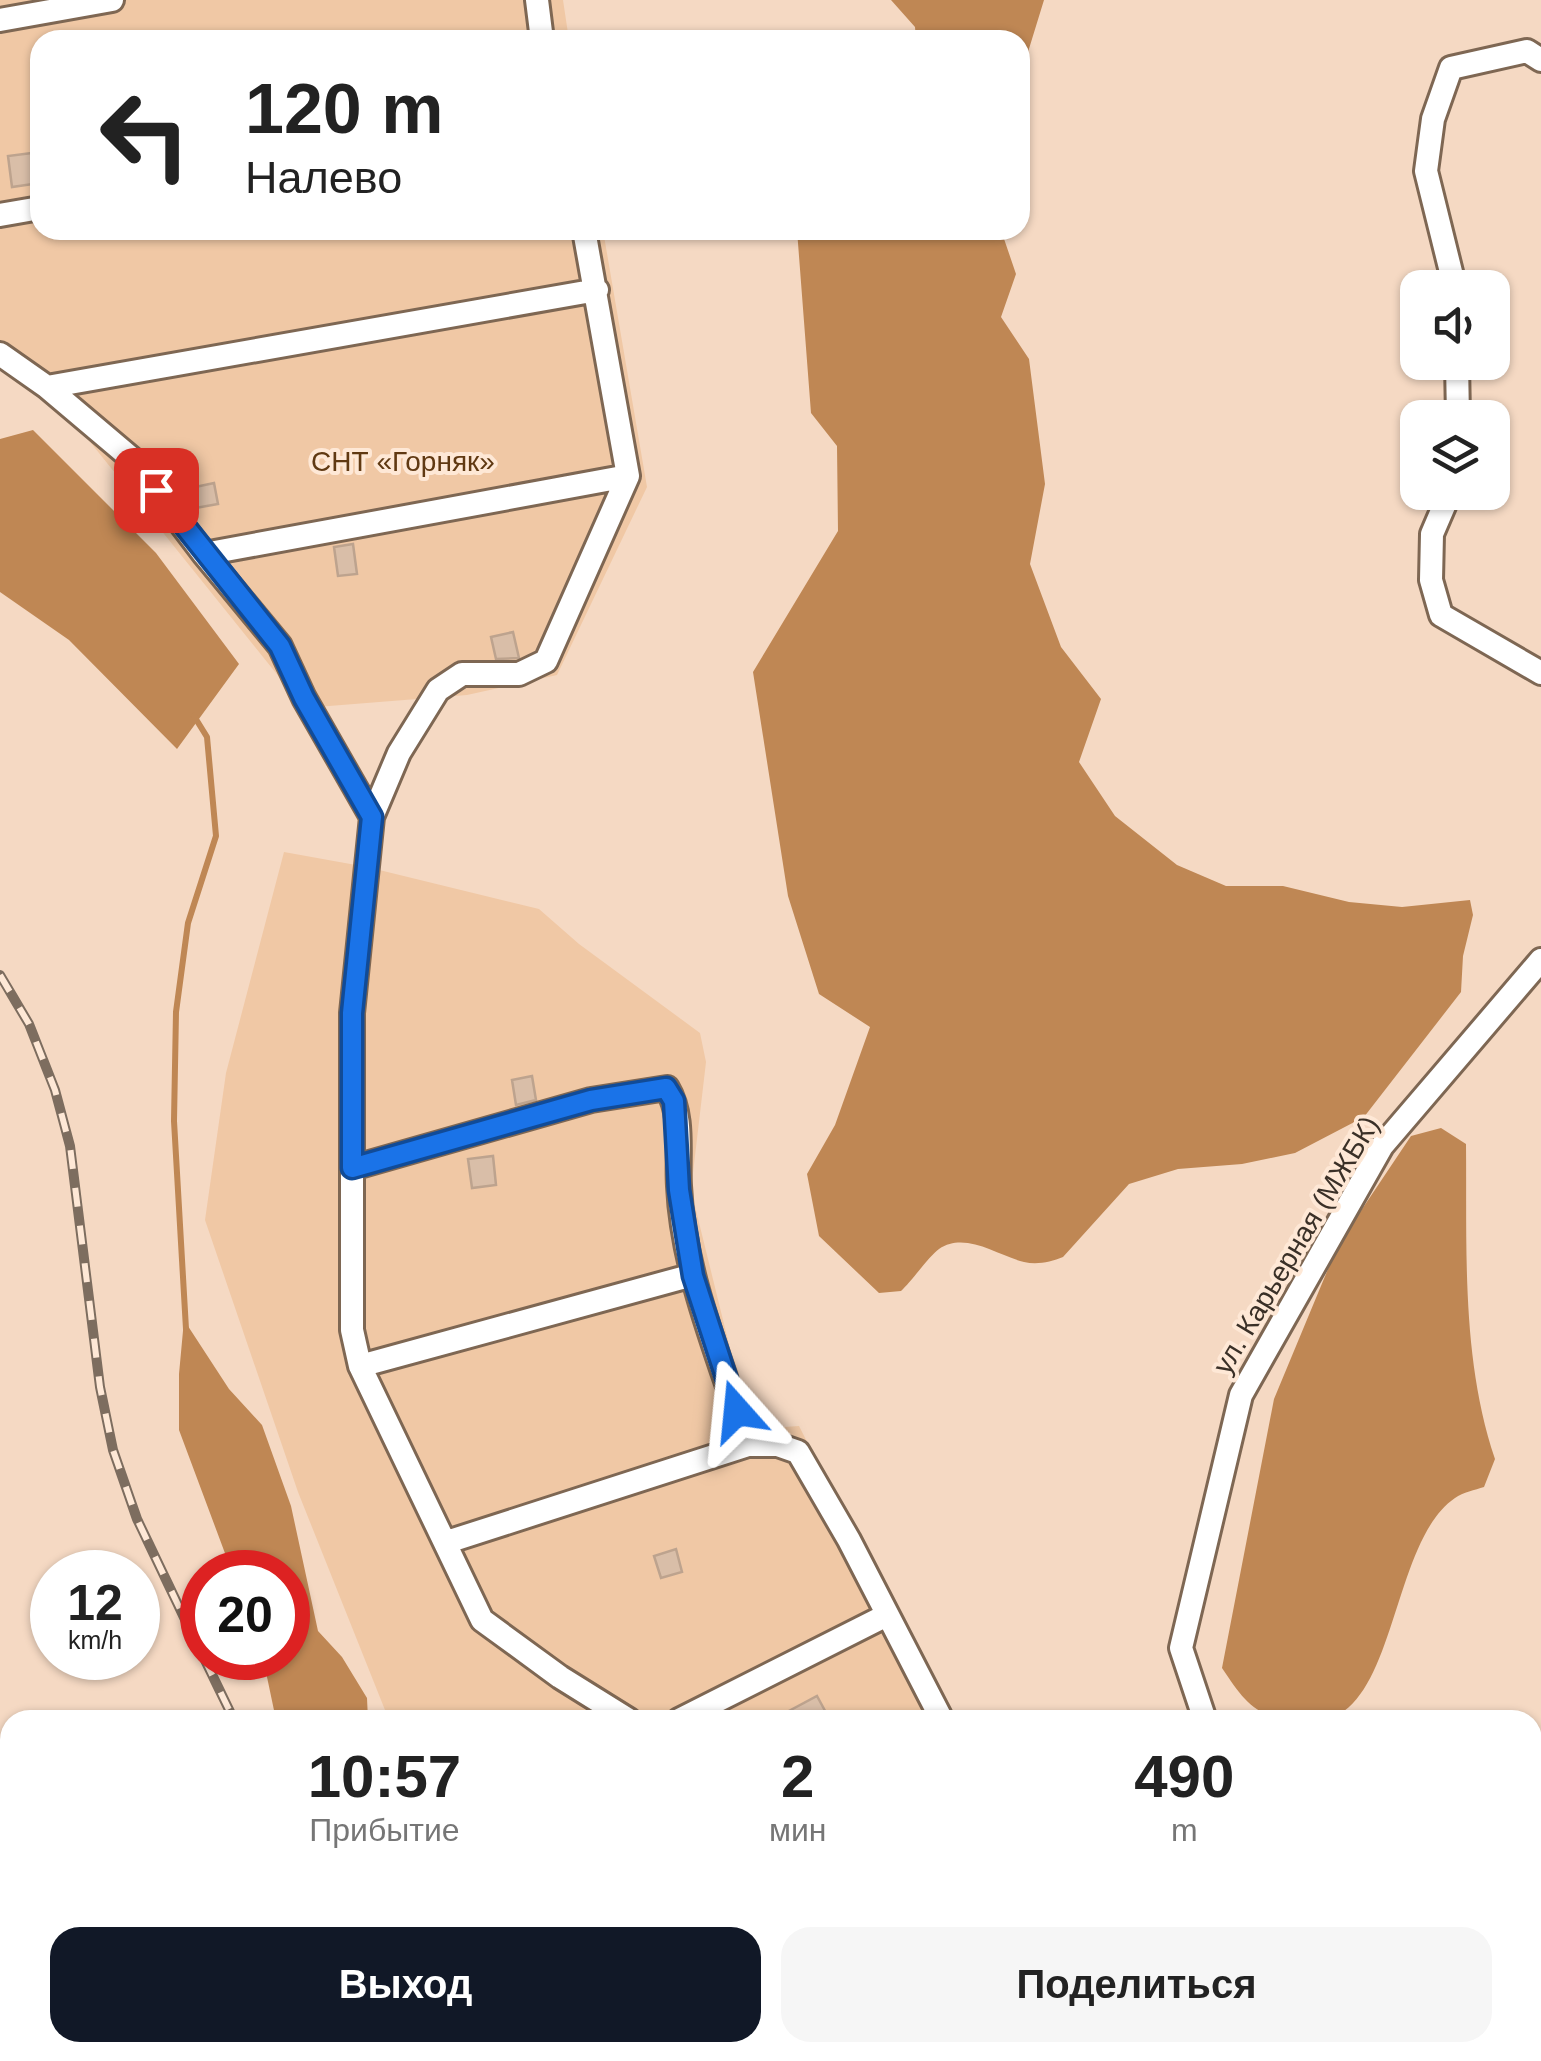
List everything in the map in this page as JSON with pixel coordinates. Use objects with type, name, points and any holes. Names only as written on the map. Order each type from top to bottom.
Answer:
[{"type":"street","points":[[0,20],[112,0]]},
{"type":"street","points":[[537,0],[541,30]]},
{"type":"street","points":[[1451,270],[1426,170],[1433,119],[1452,68],[1527,50],[1541,60]]},
{"type":"street","points":[[0,216],[30,210]]},
{"type":"street","points":[[586,240],[628,476],[546,661],[520,674],[462,674],[438,690],[399,753],[372,817],[352,1013],[352,1330],[360,1366],[482,1620],[613,1710]]},
{"type":"street","points":[[48,387],[597,290]]},
{"type":"street","points":[[0,354],[48,387],[131,458],[280,646],[304,698],[372,817]]},
{"type":"street","points":[[204,554],[628,476]]},
{"type":"street","points":[[1442,510],[1432,534],[1431,580],[1441,615],[1541,674]]},
{"type":"street","name":"ул. Карьерная (МЖБК)","points":[[1202,1710],[1181,1648],[1240,1395],[1382,1146],[1541,960]]},
{"type":"street","points":[[352,1168],[591,1100],[666,1088],[674,1101],[679,1190],[693,1276],[748,1444]]},
{"type":"street","points":[[360,1366],[693,1276]]},
{"type":"street","points":[[447,1542],[748,1444],[778,1445],[798,1452],[849,1540],[937,1710]]},
{"type":"street","points":[[699,1710],[887,1615]]},
{"type":"green space","name":"СНТ «Горняк»","points":[[0,0],[563,0],[568,30],[30,30],[30,240],[605,240],[647,487],[557,675],[467,695],[304,708],[66,412],[0,369]]},
{"type":"green space","points":[[284,852],[367,867],[539,909],[579,944],[700,1033],[706,1062],[691,1190],[741,1393],[769,1428],[799,1426],[944,1710],[385,1710],[298,1492],[205,1220],[226,1073]]},
{"type":"shaded area","points":[[891,0],[1044,0],[1030,46],[1030,30],[915,27]]},
{"type":"shaded area","points":[[798,240],[1004,240],[1016,274],[1001,317],[1029,359],[1045,484],[1030,564],[1061,647],[1101,699],[1079,762],[1115,816],[1177,865],[1226,886],[1283,886],[1349,902],[1402,907],[1470,900],[1473,915],[1463,956],[1461,992],[1364,1117],[1295,1153],[1242,1164],[1178,1169],[1129,1184],[1058,1259],[1029,1263],[982,1246],[949,1244],[935,1252],[901,1291],[879,1293],[819,1236],[807,1174],[835,1125],[870,1027],[819,994],[788,896],[753,672],[838,531],[837,446],[811,413]]},
{"type":"shaded area","points":[[33,430],[156,553],[239,664],[177,749],[69,640],[0,592],[0,439]]},
{"type":"shaded area","points":[[1441,1128],[1466,1144],[1471,1343],[1484,1421],[1495,1459],[1484,1487],[1458,1496],[1435,1519],[1419,1547],[1369,1681],[1351,1705],[1343,1710],[1259,1710],[1237,1690],[1222,1668],[1274,1399],[1338,1245],[1411,1136]]},
{"type":"shaded area","points":[[184,1320],[229,1389],[262,1425],[291,1506],[301,1550],[224,1550],[179,1430]]},
{"type":"shaded area","points":[[310,1594],[318,1631],[342,1657],[367,1698],[368,1710],[274,1710],[268,1680],[310,1680]]},
{"type":"building","points":[[30,153],[30,184],[12,187],[8,156]]},
{"type":"building","points":[[214,483],[218,504],[190,509],[186,489]]},
{"type":"building","points":[[353,544],[357,574],[338,576],[334,547]]},
{"type":"building","points":[[513,632],[519,658],[496,659],[491,637]]},
{"type":"building","points":[[532,1076],[536,1100],[516,1105],[512,1080]]},
{"type":"building","points":[[493,1156],[496,1185],[472,1188],[468,1159]]},
{"type":"building","points":[[676,1549],[682,1572],[661,1578],[654,1556]]},
{"type":"building","points":[[817,1696],[825,1710],[791,1710]]},
{"type":"waterway","points":[[186,1329],[174,1121],[176,1012],[188,923],[216,836],[207,737],[194,716]]},
{"type":"railway","points":[[0,975],[29,1024],[55,1090],[70,1146],[100,1387],[113,1450],[137,1519],[180,1609]]},
{"type":"railway","points":[[215,1680],[229,1710]]},
{"type":"route","points":[[156,490],[280,646],[304,698],[372,817],[352,1013],[352,1168],[591,1100],[666,1088],[674,1101],[679,1190],[693,1276],[737,1411]]}]
